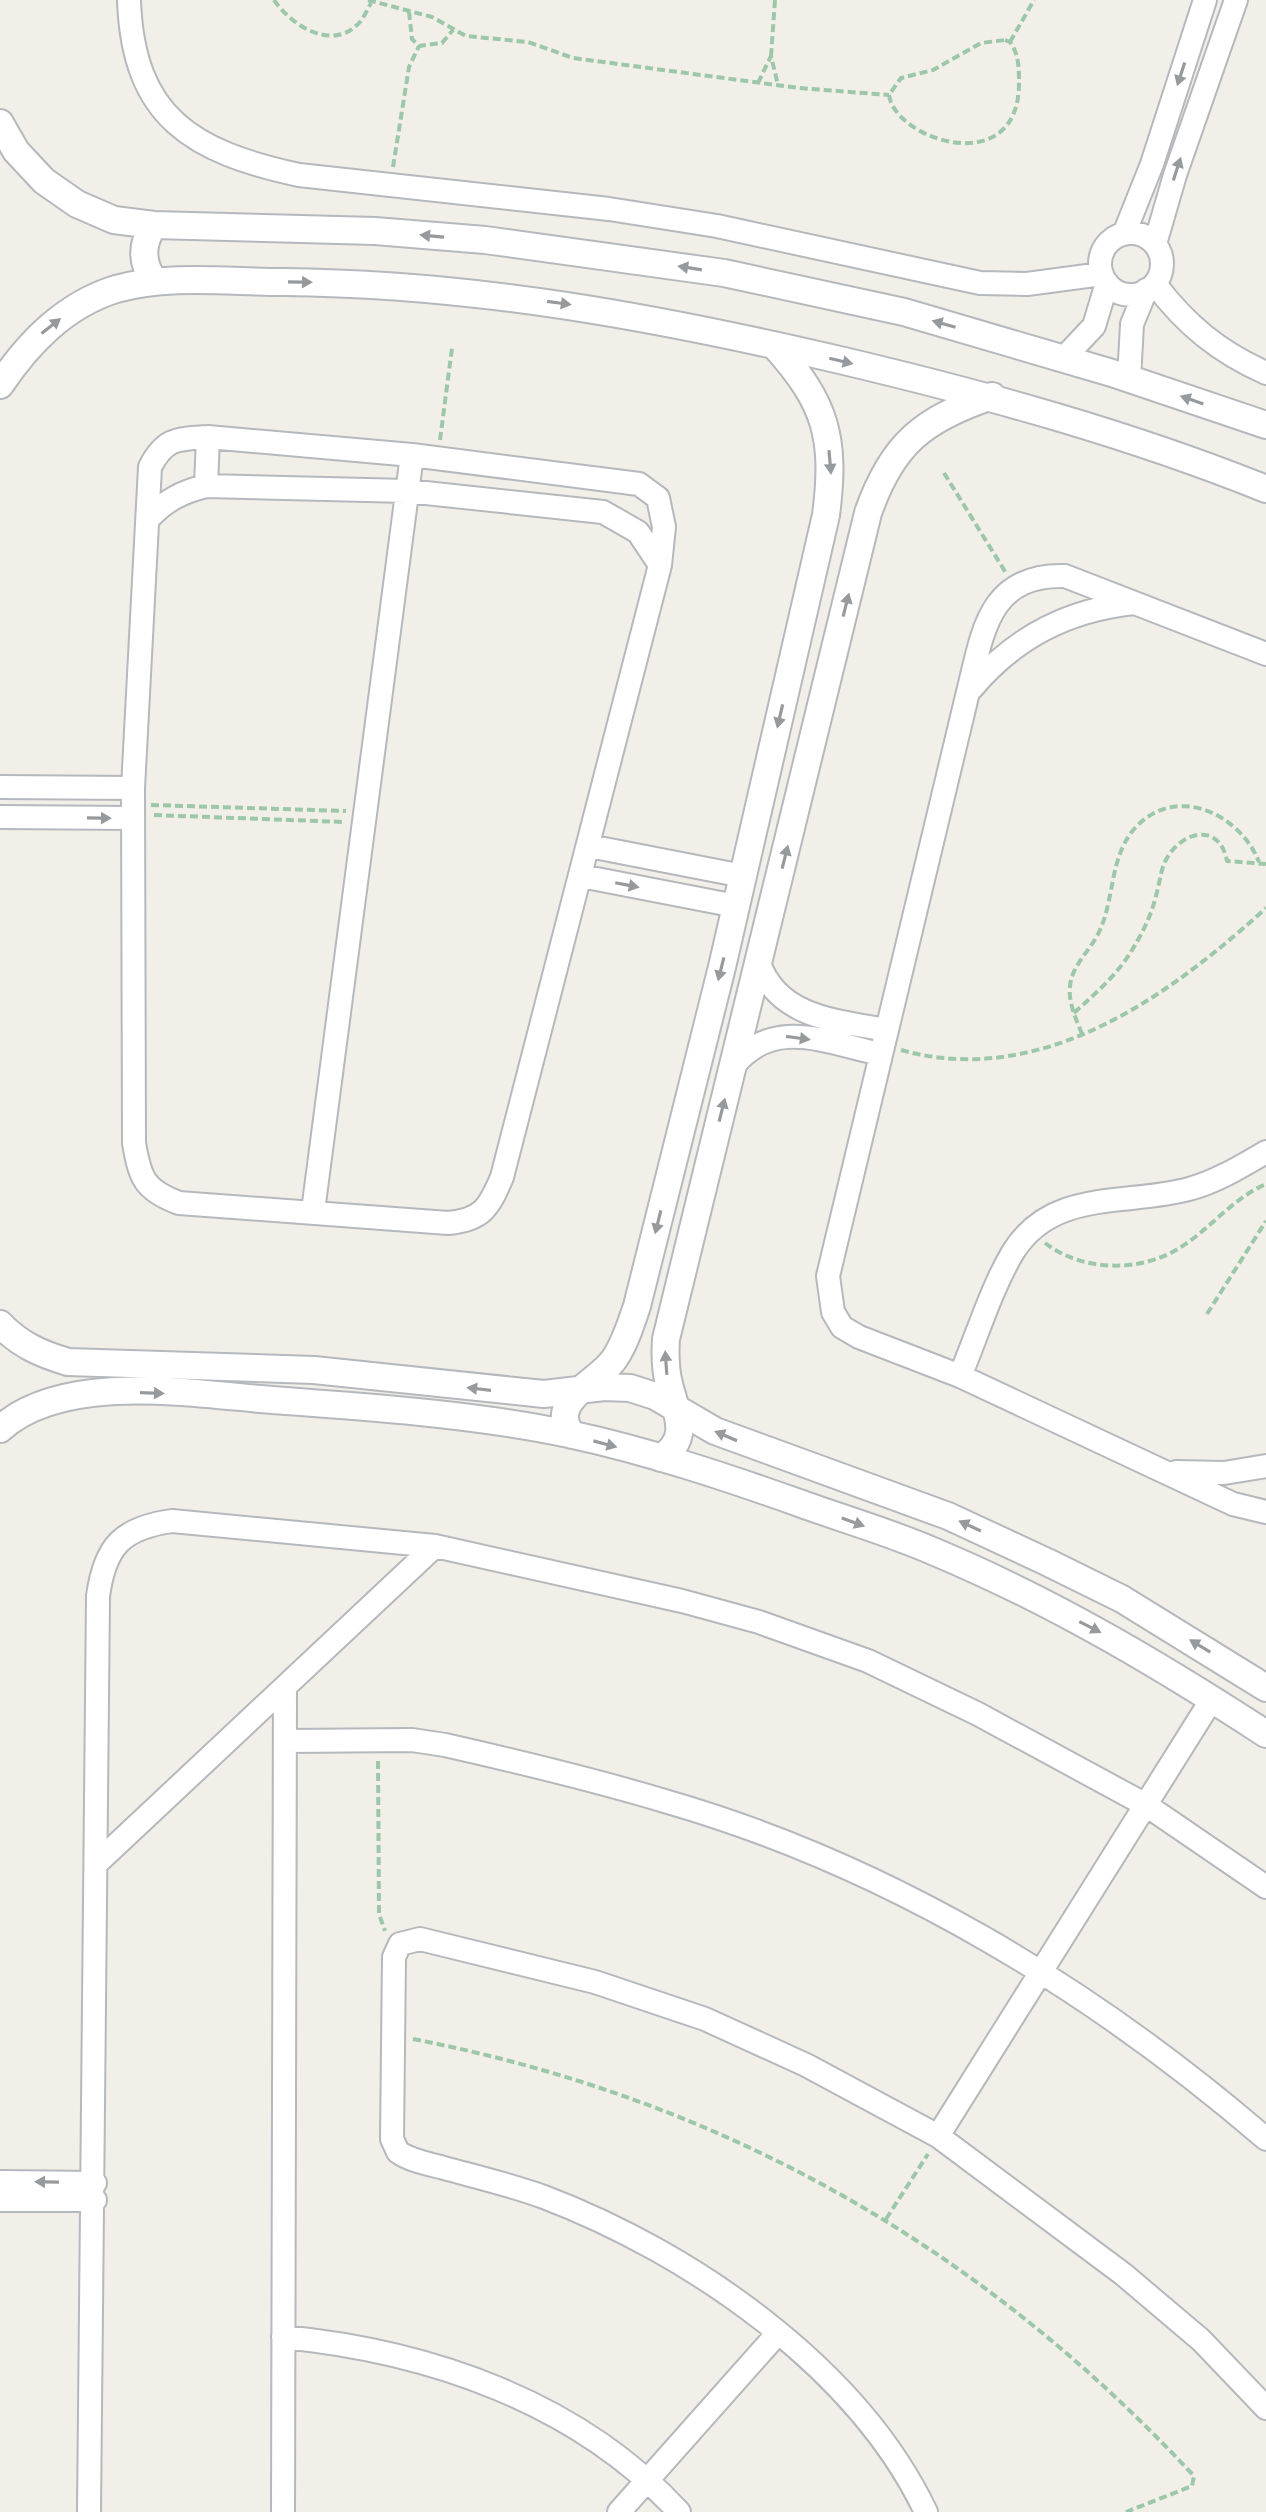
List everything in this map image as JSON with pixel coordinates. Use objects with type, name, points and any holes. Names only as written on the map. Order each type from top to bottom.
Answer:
[{"type":"street","points":[[129,0],[135,55],[144,84],[159,107],[185,132],[216,151],[250,165],[299,175],[609,209],[717,226],[980,283],[1027,284],[1104,279],[1125,294],[1150,287]]},
{"type":"street","points":[[1124,234],[1152,164],[1205,0]]},
{"type":"street","points":[[1129,379],[1128,342],[1150,287],[1162,267],[1155,244],[1175,175],[1236,0]]},
{"type":"street","points":[[0,123],[16,151],[44,181],[77,204],[114,220],[154,225],[375,231],[595,253],[724,273],[904,312],[1129,379],[1266,425]]},
{"type":"street","points":[[154,225],[147,235],[144,259],[154,281]]},
{"type":"street","points":[[1063,359],[1094,326],[1104,279],[1102,253],[1107,244],[1124,234],[1141,235],[1155,244]]},
{"type":"street","points":[[0,385],[19,356],[47,328],[79,306],[115,290],[154,281],[369,283],[476,292],[583,306],[717,330],[992,396],[1266,489]]},
{"type":"street","points":[[1150,287],[1211,344],[1266,373]]},
{"type":"street","points":[[572,1435],[566,1423],[566,1407],[615,1359],[637,1306],[736,906],[826,515],[832,469],[825,422],[805,380],[774,345]]},
{"type":"street","points":[[661,1458],[677,1443],[681,1432],[664,1361],[666,1339],[868,513],[881,476],[909,439],[947,411],[992,396]]},
{"type":"street","points":[[206,486],[208,437]]},
{"type":"street","points":[[208,437],[412,455],[639,484],[658,498],[664,527],[660,565],[502,1177],[490,1205],[470,1221],[448,1223],[179,1203],[155,1194],[139,1171],[134,1143],[133,806],[150,467],[159,449],[178,439],[208,437]]},
{"type":"street","points":[[313,1211],[412,455]]},
{"type":"street","points":[[603,512],[607,480]]},
{"type":"street","points":[[148,519],[173,497],[206,486],[407,491],[603,512],[638,532],[660,565]]},
{"type":"street","points":[[1266,654],[1065,576],[1045,575],[1015,587],[994,606],[986,624],[968,692],[828,1276],[828,1294],[842,1327],[859,1337],[960,1376],[1233,1504],[1266,1512]]},
{"type":"street","points":[[968,692],[986,671],[1030,635],[1082,612],[1137,603]]},
{"type":"street","points":[[0,787],[133,806]]},
{"type":"street","points":[[0,817],[133,806]]},
{"type":"street","points":[[589,846],[743,876]]},
{"type":"street","points":[[581,876],[736,906]]},
{"type":"street","points":[[759,963],[770,987],[790,1005],[884,1043]]},
{"type":"street","points":[[732,1068],[753,1046],[782,1036],[884,1043]]},
{"type":"street","points":[[960,1376],[1013,1252],[1046,1217],[1068,1206],[1101,1200],[1147,1199],[1192,1189],[1266,1152]]},
{"type":"street","points":[[0,1324],[15,1340],[40,1354],[68,1362],[314,1370],[503,1392],[578,1393],[604,1387],[630,1388],[655,1396],[742,1443],[948,1516],[1047,1562],[1122,1599],[1266,1688]]},
{"type":"street","points":[[97,1361],[97,1392]]},
{"type":"street","points":[[0,1429],[30,1407],[62,1395],[97,1392],[219,1395],[424,1413],[572,1435],[753,1486],[933,1551],[1102,1633],[1266,1734]]},
{"type":"street","points":[[1162,1471],[1224,1473],[1266,1466]]},
{"type":"street","points":[[89,2512],[95,2192],[98,1596],[102,1567],[117,1542],[142,1525],[172,1521],[435,1546],[682,1601],[759,1622],[868,1661],[978,1714],[1146,1805],[1266,1887]]},
{"type":"street","points":[[97,1863],[435,1546]]},
{"type":"street","points":[[283,2512],[285,1687]]},
{"type":"street","points":[[938,2136],[1212,1699]]},
{"type":"street","points":[[285,1741],[412,1740],[474,1752],[670,1802],[743,1828],[917,1902],[1041,1972],[1152,2046],[1266,2139]]},
{"type":"street","points":[[926,2512],[910,2478],[847,2397],[778,2333],[674,2259],[605,2220],[526,2191],[398,2152],[392,2139],[396,1950],[406,1941],[420,1939],[595,1982],[705,2019],[806,2065],[938,2136],[1123,2274],[1201,2340],[1266,2408]]},
{"type":"street","points":[[0,2182],[95,2192]]},
{"type":"street","points":[[0,2200],[95,2192]]},
{"type":"street","points":[[619,2512],[778,2333]]},
{"type":"street","points":[[283,2337],[349,2343],[423,2360],[515,2395],[581,2431],[649,2479],[679,2512]]},
{"type":"path","points":[[274,0],[293,24],[316,34],[346,32],[356,27],[370,2],[398,6],[432,17],[466,36],[528,42],[573,58],[758,83],[889,95]]},
{"type":"path","points":[[775,0],[771,56],[778,85]]},
{"type":"path","points":[[1010,42],[1034,0]]},
{"type":"path","points":[[409,12],[412,39],[419,46]]},
{"type":"path","points":[[419,46],[442,43],[453,30]]},
{"type":"path","points":[[1010,42],[1017,56],[1019,100],[1006,131],[994,139],[962,141],[924,132],[902,120],[890,104],[889,95],[901,78],[911,73],[933,70],[981,43],[1010,42]]},
{"type":"path","points":[[389,185],[409,67],[419,46]]},
{"type":"path","points":[[758,83],[771,56]]},
{"type":"path","points":[[437,458],[452,348]]},
{"type":"path","points":[[944,473],[1015,587]]},
{"type":"path","points":[[168,805],[168,815]]},
{"type":"path","points":[[133,806],[326,810],[364,817]]},
{"type":"path","points":[[133,806],[180,816],[325,822],[364,817]]},
{"type":"path","points":[[180,806],[180,816]]},
{"type":"path","points":[[192,806],[192,816]]},
{"type":"path","points":[[203,806],[203,817]]},
{"type":"path","points":[[214,807],[214,817]]},
{"type":"path","points":[[236,818],[237,807]]},
{"type":"path","points":[[1082,1034],[1069,989],[1072,977],[1103,923],[1115,869],[1123,847],[1136,827],[1165,810],[1199,808],[1223,816],[1243,832],[1259,862]]},
{"type":"path","points":[[272,809],[272,820]]},
{"type":"path","points":[[290,809],[290,820]]},
{"type":"path","points":[[302,810],[302,821]]},
{"type":"path","points":[[314,810],[314,821]]},
{"type":"path","points":[[325,822],[326,810]]},
{"type":"path","points":[[337,822],[338,811]]},
{"type":"path","points":[[1074,1013],[1103,988],[1132,951],[1152,909],[1163,864],[1183,840],[1192,834],[1212,836],[1221,842],[1227,861],[1266,864]]},
{"type":"path","points":[[884,1043],[946,1059],[997,1059],[1034,1051],[1082,1034],[1165,991],[1208,961],[1266,908]]},
{"type":"path","points":[[1031,1231],[1052,1248],[1076,1260],[1129,1266],[1155,1260],[1180,1248],[1236,1201],[1266,1184]]},
{"type":"path","points":[[1207,1314],[1266,1221]]},
{"type":"path","points":[[378,1740],[379,1914],[396,1950]]},
{"type":"path","points":[[393,2035],[515,2061],[633,2098],[748,2145],[886,2219],[963,2269],[1061,2345],[1141,2419],[1194,2476],[1192,2486],[1126,2512]]},
{"type":"path","points":[[886,2219],[938,2136]]}]
